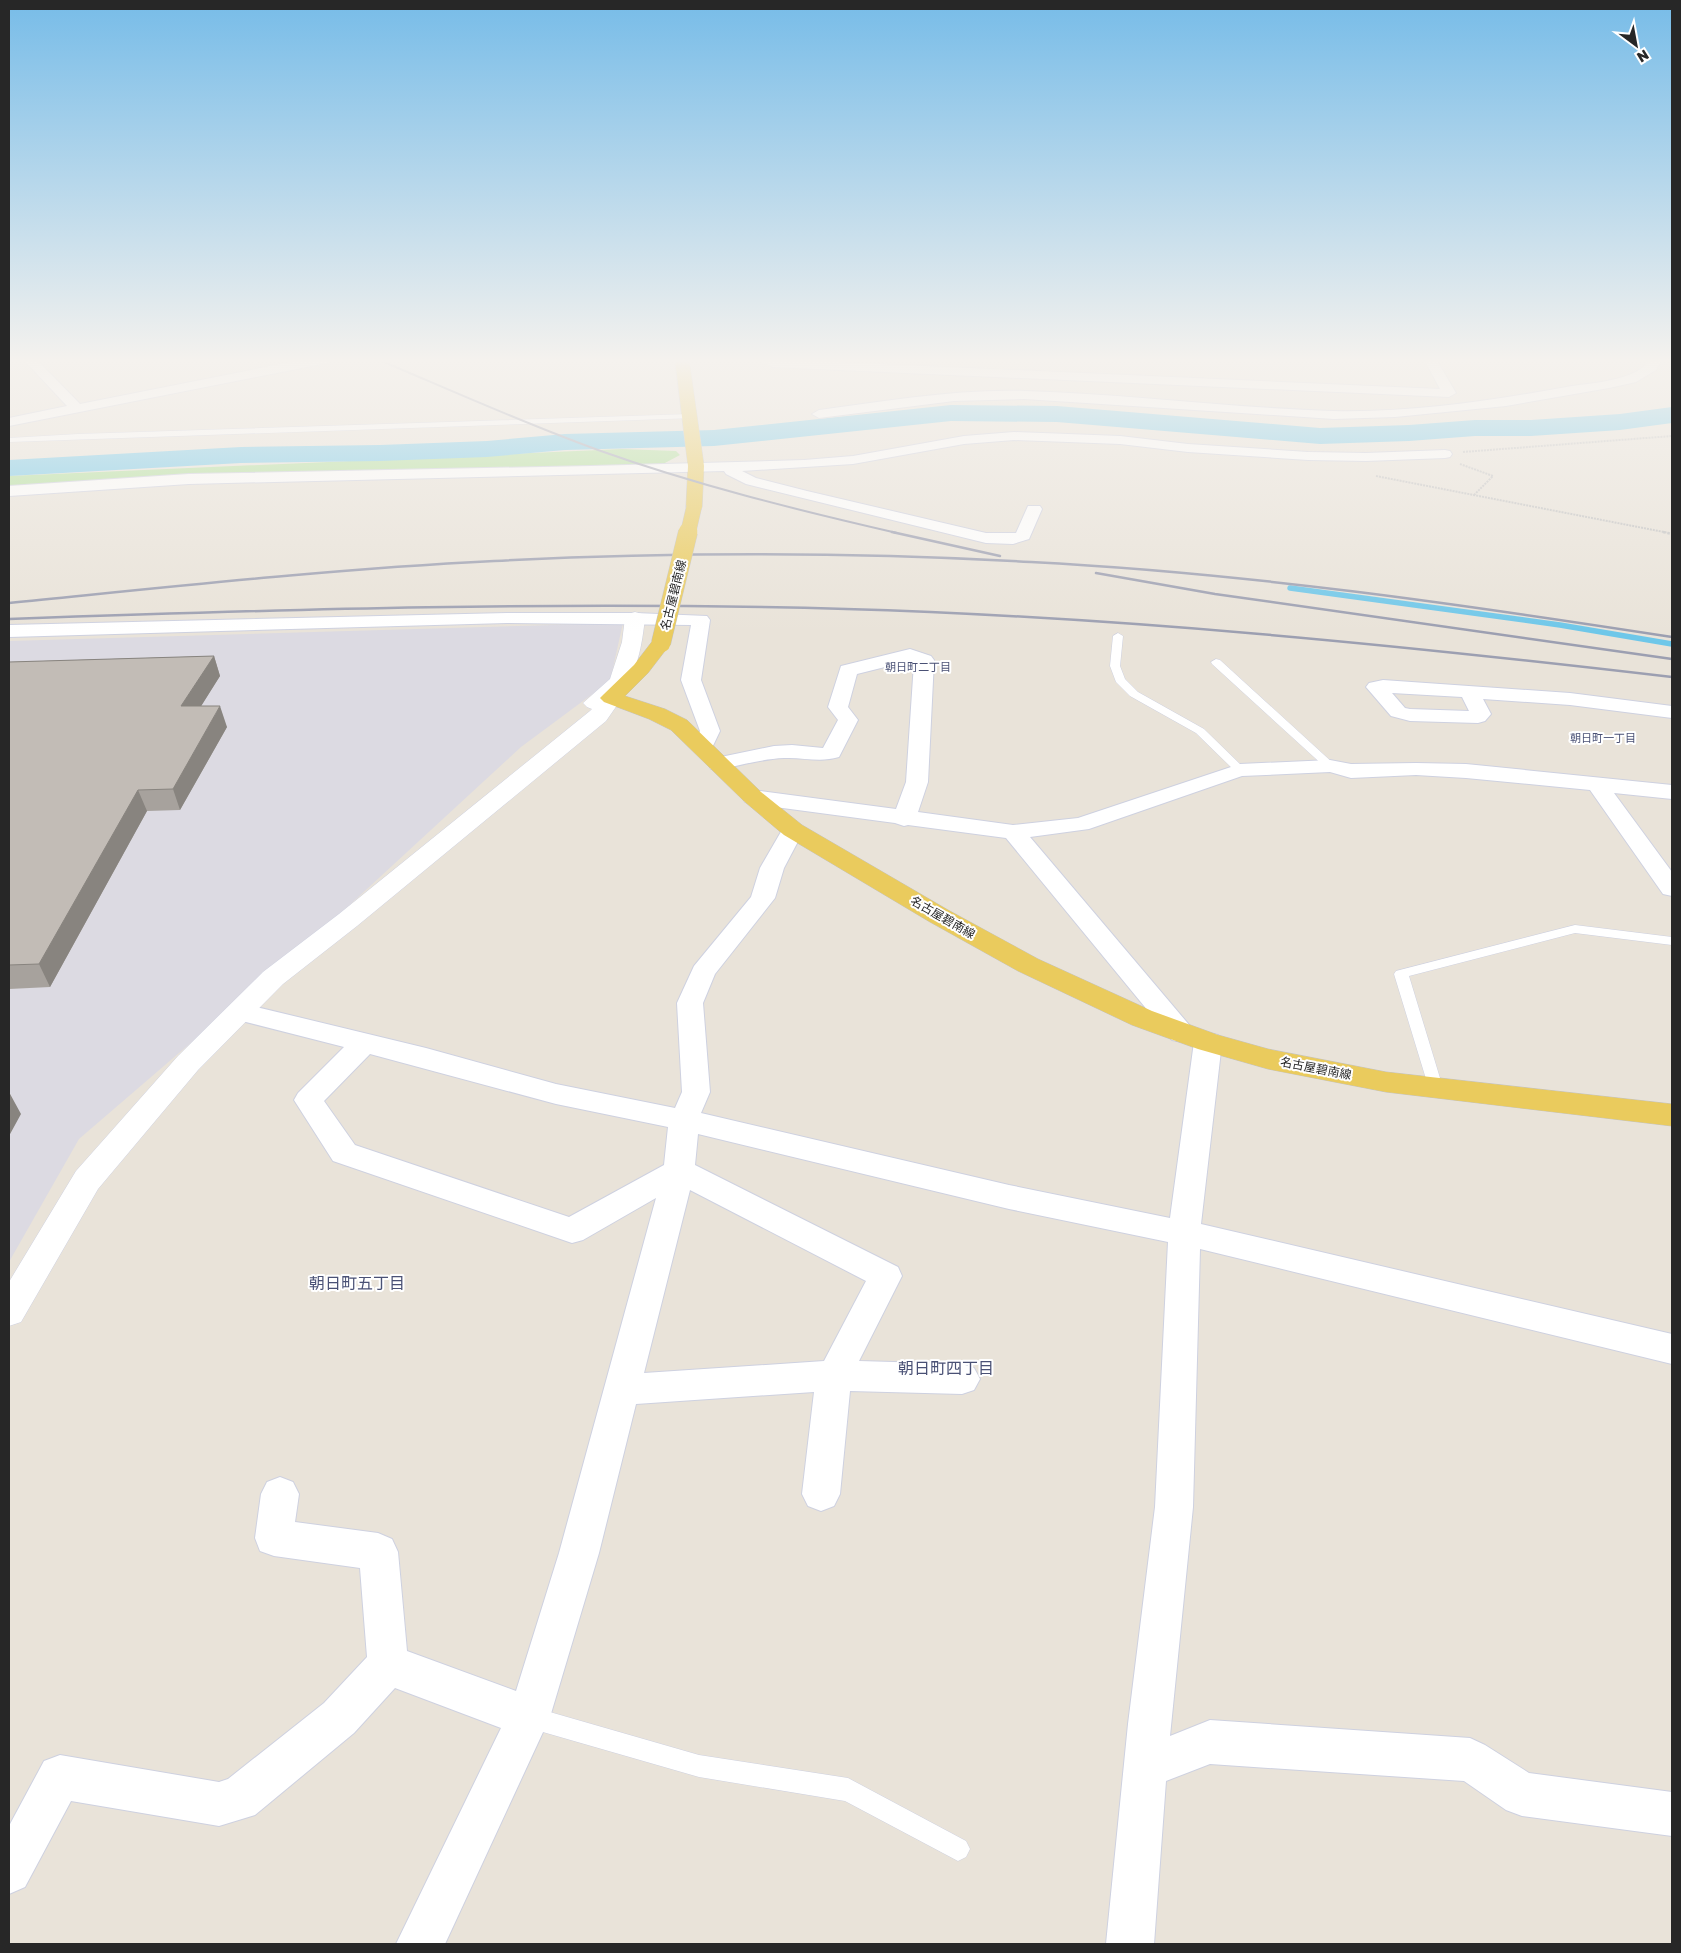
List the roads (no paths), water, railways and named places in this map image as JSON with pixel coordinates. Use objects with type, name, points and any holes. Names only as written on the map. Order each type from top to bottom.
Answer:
[{"type":"main road","name":"名古屋碧南線","points":[[694,450],[694,507],[661,642],[641,669],[611,698],[657,714],[679,725],[753,797],[793,830],[939,916],[1028,965],[1142,1018],[1195,1038],[1268,1059],[1386,1082],[1672,1116]]},
{"type":"street","points":[[9,491],[225,478],[582,471],[695,462],[728,466],[853,460],[908,450]]},
{"type":"street","points":[[1220,450],[1308,456],[1366,457],[1445,454]]},
{"type":"street","points":[[728,466],[731,471],[751,481],[986,538],[1023,536],[1034,509]]},
{"type":"street","points":[[9,632],[507,618],[701,620],[691,680],[710,731],[711,756],[748,757],[792,751],[816,755],[831,752],[848,720],[838,707],[848,670],[910,655],[916,656],[924,660],[917,782],[904,819]]},
{"type":"street","points":[[531,772],[546,747],[619,682],[632,642],[635,618]]},
{"type":"street","points":[[1469,692],[1570,699],[1672,712]]},
{"type":"street","points":[[9,1312],[87,1180],[188,1063],[273,978],[531,772],[598,716],[611,698]]},
{"type":"street","points":[[753,797],[904,819],[1013,832],[1081,824],[1240,770],[1330,766],[1351,771],[1416,769],[1466,771],[1672,792]]},
{"type":"street","points":[[1596,783],[1672,889]]},
{"type":"street","points":[[420,1944],[529,1717],[580,1553],[679,1171],[684,1120],[696,1092],[690,1003],[703,972],[763,898],[772,868],[793,830]]},
{"type":"street","points":[[1013,832],[1195,1038],[1184,1233],[1174,1507],[1145,1767],[1130,1944]]},
{"type":"street","points":[[240,1012],[364,1042],[556,1094],[684,1120],[1009,1197],[1184,1233],[1672,1349]]},
{"type":"street","points":[[364,1042],[308,1100],[344,1153],[572,1231],[679,1171]]},
{"type":"street","points":[[679,1171],[886,1276],[834,1375],[821,1494]]},
{"type":"street","points":[[622,1390],[834,1375],[962,1379]]},
{"type":"street","points":[[9,1871],[60,1777],[219,1804],[239,1799],[339,1718],[388,1664],[378,1552],[274,1538],[280,1494]]},
{"type":"street","points":[[388,1664],[529,1717]]},
{"type":"street","points":[[1145,1767],[1210,1742],[1470,1760],[1522,1794],[1672,1814]]},
{"type":"lane","points":[[1118,636],[1115,666],[1120,680],[1134,694],[1200,731],[1240,770]]},
{"type":"lane","points":[[1216,662],[1330,766]]},
{"type":"lane","points":[[1435,1088],[1402,974],[1575,929],[1659,941],[1672,941]]},
{"type":"lane","points":[[529,1717],[699,1766],[848,1790],[958,1848]]},
{"type":"waterway","points":[[9,468],[241,455],[457,450]]},
{"type":"waterway","points":[[1290,588],[1560,625],[1672,644]]},
{"type":"railway","points":[[598,450],[747,496],[897,533]]},
{"type":"railway","points":[[892,532],[1000,556]]},
{"type":"railway","points":[[9,603],[251,579],[433,564],[628,556],[762,554],[897,556],[1112,567],[1272,582],[1352,591],[1672,637]]},
{"type":"railway","points":[[1096,573],[1215,594],[1672,659]]},
{"type":"railway","points":[[9,619],[428,607],[637,606],[846,609],[1053,618],[1260,634],[1672,677]]},
{"type":"district","name":"朝日町二丁目","points":[[918,666]]},
{"type":"district","name":"朝日町一丁目","points":[[1603,737]]},
{"type":"district","name":"朝日町五丁目","points":[[357,1283]]},
{"type":"district","name":"朝日町四丁目","points":[[946,1368]]}]
